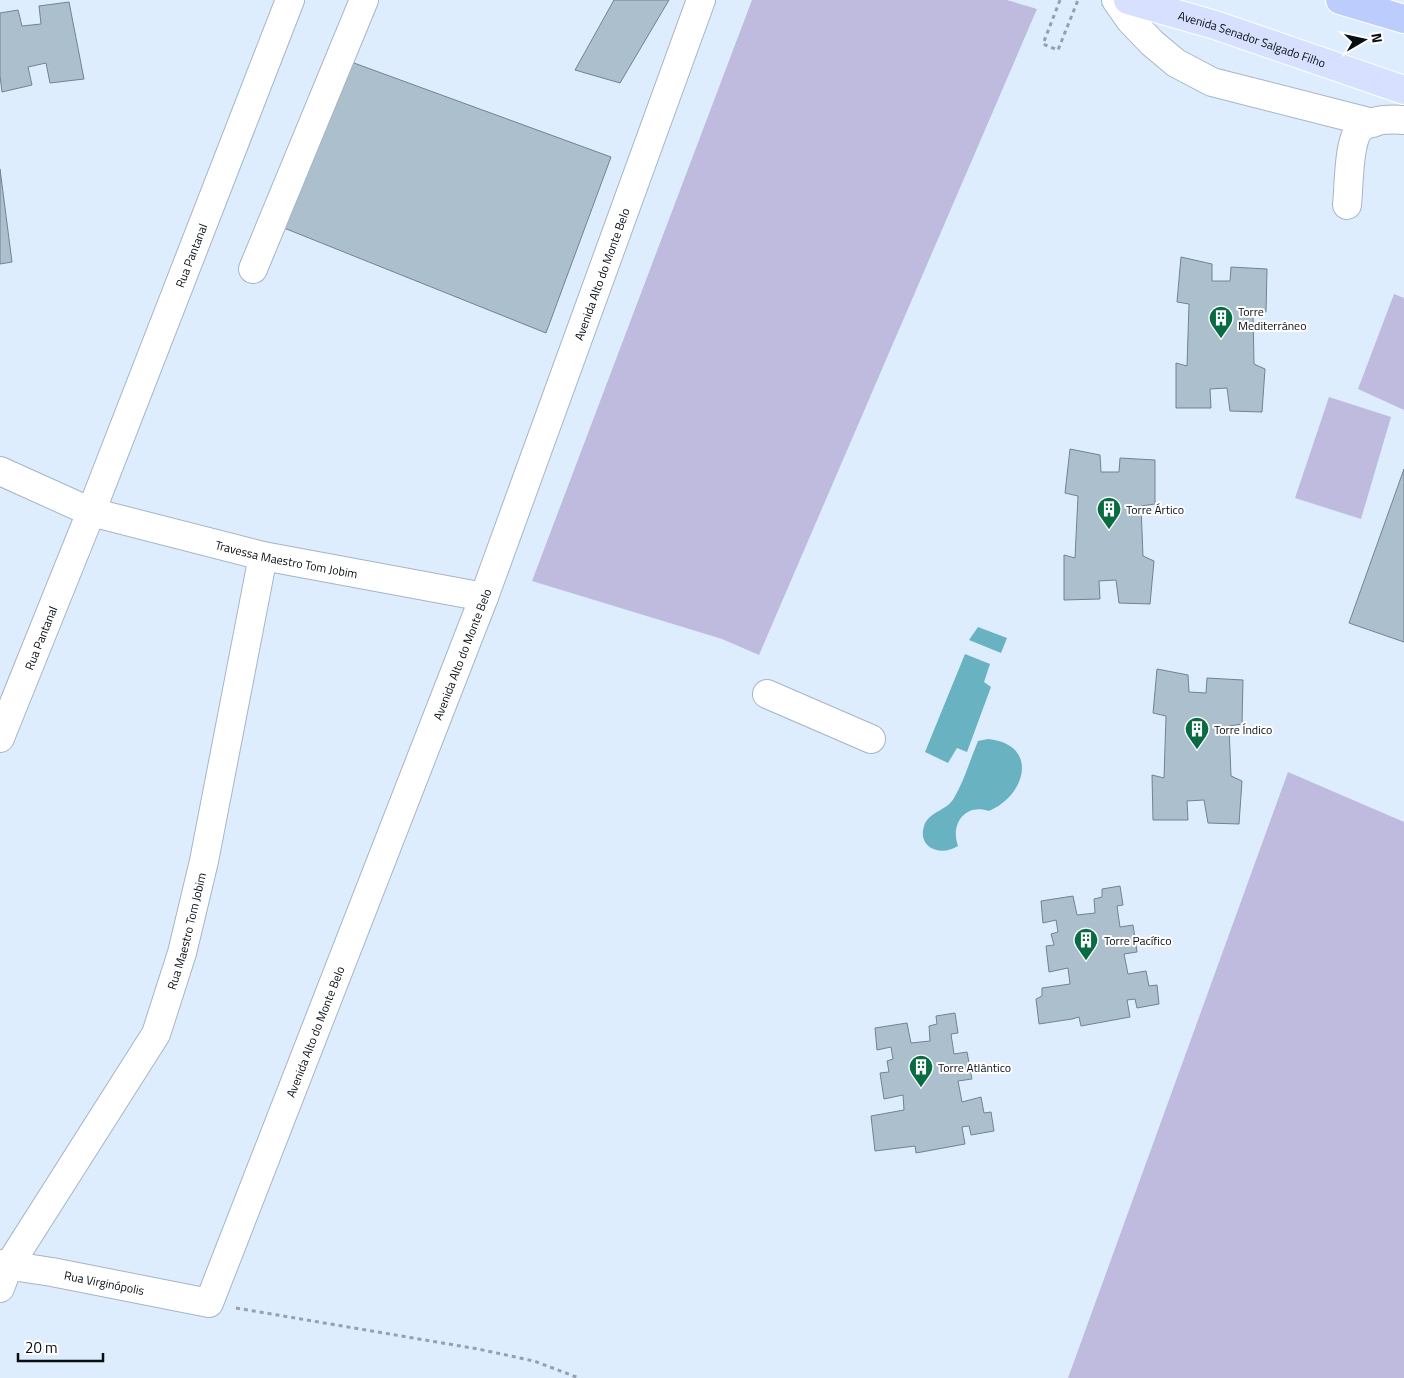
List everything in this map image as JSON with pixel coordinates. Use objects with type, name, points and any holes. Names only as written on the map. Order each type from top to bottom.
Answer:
[{"type":"highway","points":[[1340,0],[1404,19]]},
{"type":"main road","name":"Avenida Senador Salgado Filho","points":[[1128,0],[1215,25],[1404,90]]},
{"type":"street","name":"Rua Pantanal","points":[[0,738],[91,512],[290,0]]},
{"type":"street","points":[[253,269],[364,0]]},
{"type":"street","name":"Avenida Alto do Monte Belo","points":[[209,1303],[484,597],[701,0]]},
{"type":"street","points":[[1116,0],[1130,20],[1158,48],[1176,63],[1212,82],[1373,123]]},
{"type":"street","points":[[1347,205],[1353,144],[1361,127],[1391,120],[1404,120]]},
{"type":"street","points":[[0,472],[91,512]]},
{"type":"street","name":"Travessa Maestro Tom Jobim","points":[[91,512],[263,556],[484,597]]},
{"type":"street","name":"Rua Maestro Tom Jobim","points":[[3,1273],[156,1034],[182,953],[204,861],[263,556]]},
{"type":"street","points":[[767,694],[871,739]]},
{"type":"street","name":"Rua Virginópolis","points":[[3,1273],[52,1272],[209,1303]]},
{"type":"path","points":[[1060,0],[1043,44],[1058,50],[1078,0]]},
{"type":"path","points":[[209,1303],[488,1351],[534,1361],[579,1378]]},
{"type":"shaded area","points":[[752,0],[1007,0],[1037,9],[759,655],[722,639],[532,581]]},
{"type":"shaded area","points":[[1394,294],[1404,298],[1404,410],[1358,389]]},
{"type":"shaded area","points":[[1329,397],[1391,417],[1361,519],[1295,498]]},
{"type":"shaded area","points":[[1288,772],[1404,822],[1404,1378],[1068,1378]]},
{"type":"water","points":[[978,627],[1007,638],[1001,653],[969,640]]},
{"type":"water","points":[[965,654],[990,664],[984,682],[991,687],[967,752],[957,748],[948,763],[925,752]]},
{"type":"water","points":[[988,739],[1004,743],[1015,750],[1021,760],[1022,771],[1019,783],[1002,804],[989,811],[973,810],[961,817],[956,830],[958,846],[945,851],[932,848],[924,840],[923,834],[926,821],[951,802],[961,785],[978,741]]},
{"type":"building","points":[[614,0],[669,0],[620,83],[575,70]]},
{"type":"building","points":[[69,2],[84,79],[50,83],[46,63],[28,67],[32,85],[2,92],[0,76],[0,13],[18,10],[22,26],[41,24],[39,6]]},
{"type":"building","points":[[343,59],[611,157],[546,333],[279,226]]},
{"type":"building","points":[[0,169],[12,262],[0,264]]},
{"type":"building","name":"Torre Mediterrâneo","points":[[1181,257],[1212,264],[1212,281],[1230,281],[1231,267],[1267,269],[1266,312],[1253,314],[1254,364],[1265,369],[1262,412],[1230,411],[1227,388],[1210,389],[1211,408],[1176,408],[1176,363],[1187,366],[1189,304],[1177,302]]},
{"type":"building","name":"Torre Ártico","points":[[1070,449],[1100,455],[1101,472],[1119,472],[1120,458],[1155,460],[1155,504],[1141,506],[1143,556],[1154,561],[1150,604],[1119,603],[1116,580],[1099,581],[1100,599],[1064,600],[1064,555],[1075,558],[1078,496],[1065,493]]},
{"type":"building","points":[[1404,469],[1404,642],[1349,623]]},
{"type":"building","name":"Torre Índico","points":[[1157,669],[1188,675],[1189,692],[1206,693],[1207,678],[1243,680],[1242,724],[1229,726],[1231,776],[1242,781],[1239,824],[1208,823],[1204,800],[1187,801],[1188,820],[1153,820],[1152,775],[1164,778],[1166,716],[1153,713]]},
{"type":"building","name":"Torre Pacífico","points":[[1120,886],[1123,905],[1117,906],[1120,927],[1133,925],[1137,952],[1124,954],[1128,974],[1146,971],[1149,986],[1157,985],[1159,1004],[1137,1008],[1135,999],[1127,1000],[1130,1017],[1081,1026],[1079,1017],[1039,1024],[1036,999],[1042,996],[1042,988],[1070,984],[1068,968],[1049,972],[1046,946],[1054,945],[1051,934],[1058,932],[1056,920],[1043,923],[1041,901],[1073,896],[1077,915],[1095,913],[1094,899],[1102,897],[1102,889]]},
{"type":"building","name":"Torre Atlântico","points":[[955,1013],[958,1033],[951,1034],[954,1054],[967,1052],[972,1079],[958,1081],[962,1102],[981,1097],[984,1113],[991,1112],[994,1131],[971,1135],[969,1126],[962,1127],[965,1144],[916,1153],[915,1146],[875,1151],[871,1116],[904,1110],[903,1095],[884,1099],[880,1073],[889,1072],[887,1061],[893,1059],[891,1047],[877,1050],[875,1028],[907,1023],[911,1043],[930,1041],[929,1026],[937,1024],[936,1016]]},
{"type":"place","name":"Torre Mediterrâneo","points":[[1221,339]]},
{"type":"place","name":"Torre Ártico","points":[[1109,530]]},
{"type":"place","name":"Torre Índico","points":[[1197,750]]},
{"type":"place","name":"Torre Pacífico","points":[[1086,961]]},
{"type":"place","name":"Torre Atlântico","points":[[921,1088]]}]
